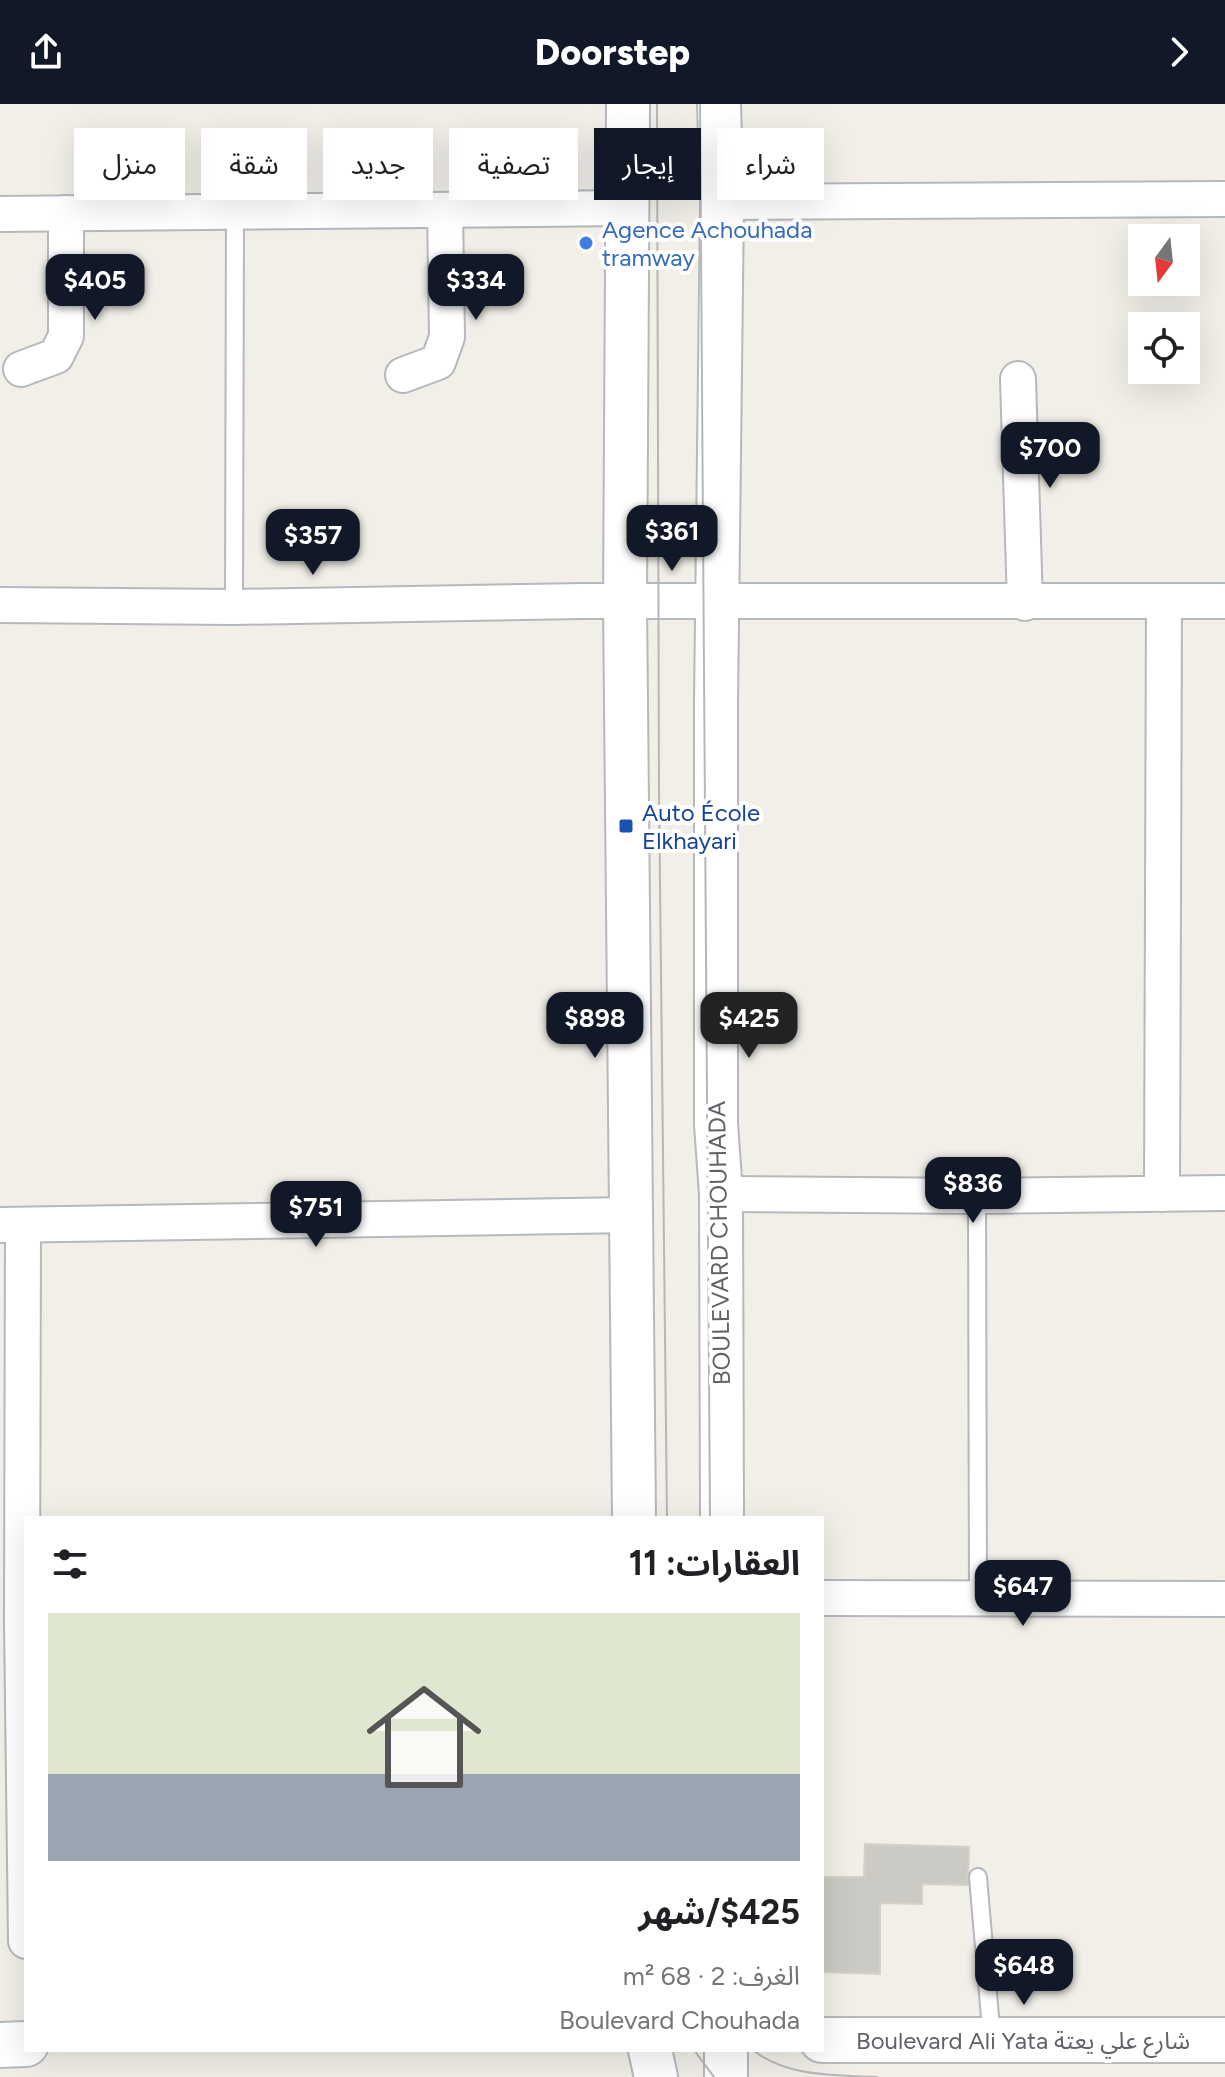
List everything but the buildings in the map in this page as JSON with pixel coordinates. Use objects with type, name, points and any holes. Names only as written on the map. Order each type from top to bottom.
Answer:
[{"type":"main road","name":"Boulevard Ali Yata شارع علي يعتة","points":[[824,2040],[1225,2040]]},
{"type":"main road","points":[[0,2045],[24,2044]]},
{"type":"street","points":[[628,104],[625,602],[634,1516]]},
{"type":"street","name":"BOULEVARD CHOUHADA","points":[[719,104],[722,202],[716,1124],[721,1194],[722,1516]]},
{"type":"street","points":[[722,202],[1225,199]]},
{"type":"street","points":[[0,214],[628,208]]},
{"type":"street","points":[[403,375],[438,362],[447,337],[445,210]]},
{"type":"street","points":[[21,369],[56,356],[66,336],[66,213]]},
{"type":"street","points":[[1018,379],[1025,603]]},
{"type":"street","points":[[0,605],[234,607],[625,602],[1225,601]]},
{"type":"street","points":[[1162,1194],[1164,603]]},
{"type":"street","points":[[721,1194],[977,1196],[1225,1193]]},
{"type":"street","points":[[24,1877],[16,1620],[11,1225],[631,1215]]},
{"type":"street","points":[[824,1598],[1225,1599]]},
{"type":"street","points":[[650,2052],[656,2077]]},
{"type":"street","points":[[726,2052],[726,2077]]},
{"type":"lane","points":[[234,607],[235,213]]},
{"type":"lane","points":[[977,1196],[978,1599]]},
{"type":"lane","points":[[978,1877],[992,2041]]},
{"type":"tram line","points":[[657,104],[659,791],[667,1516]]},
{"type":"tram line","points":[[700,104],[710,1516]]},
{"type":"tram line","points":[[695,2052],[714,2077]]},
{"type":"tram line","points":[[756,2052],[795,2070],[877,2077]]},
{"type":"place","name":"Agence Achouhada tramway","points":[[586,243]]},
{"type":"place","name":"Auto École Elkhayari","points":[[626,826]]}]
